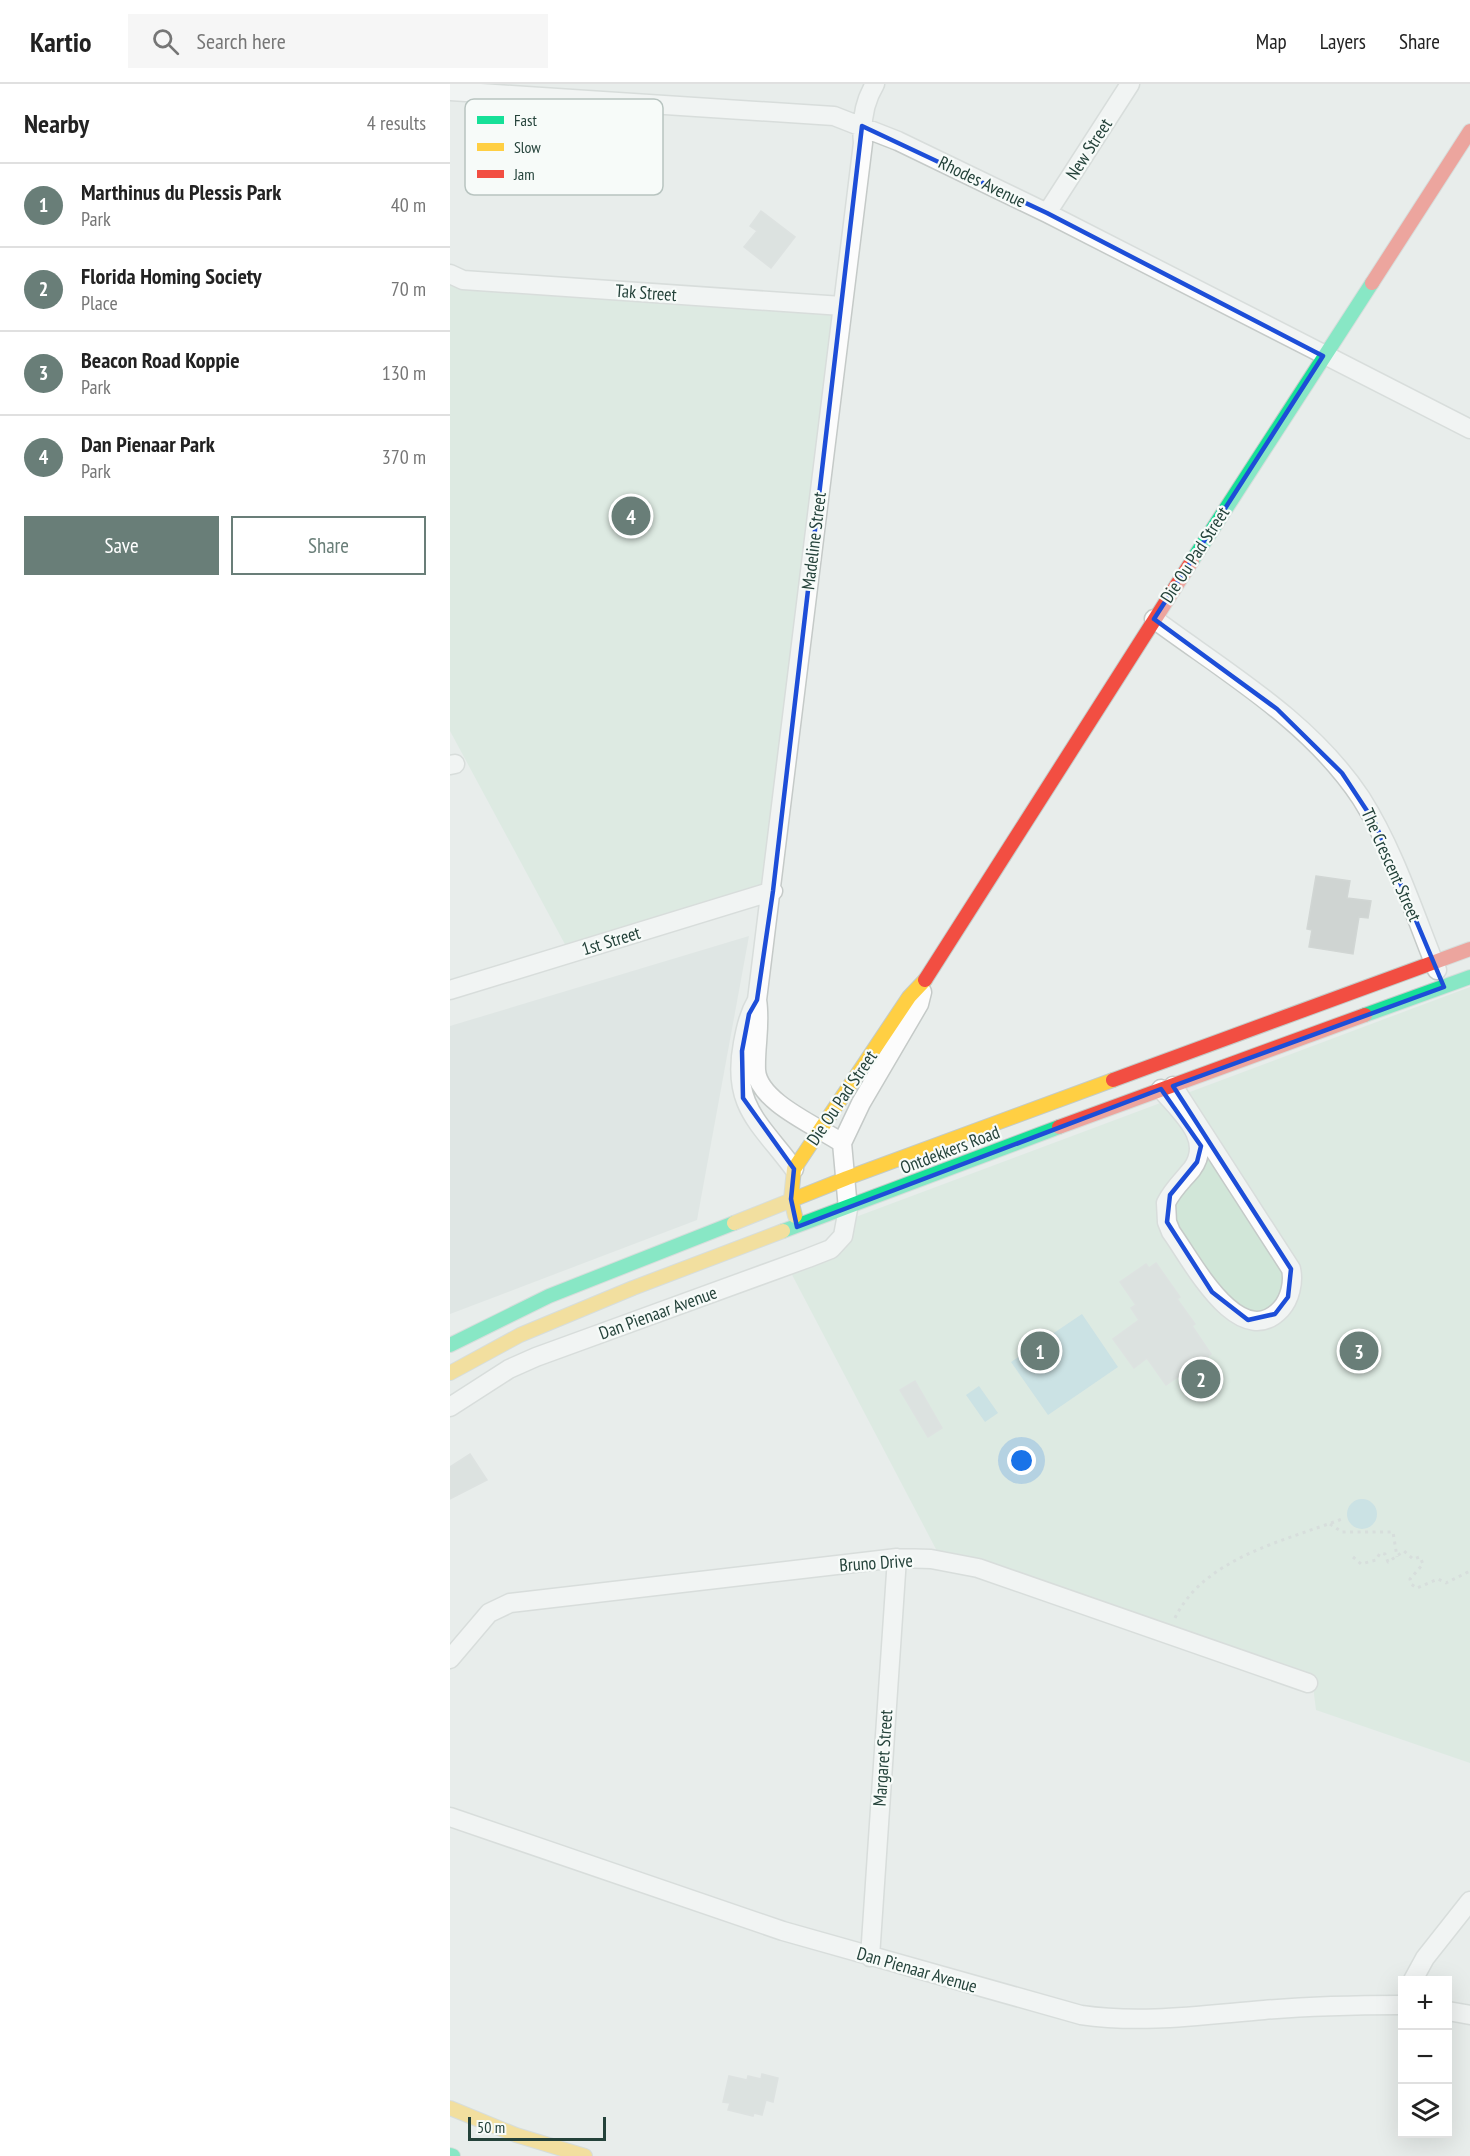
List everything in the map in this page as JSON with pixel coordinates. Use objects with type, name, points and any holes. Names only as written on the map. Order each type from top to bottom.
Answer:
[{"type":"main road","name":"Die Ou Pad Street","points":[[797,1227],[791,1199],[794,1169],[909,997],[925,980],[1323,356],[1470,131]]},
{"type":"main road","name":"Ontdekkers Road","points":[[450,1345],[549,1296],[791,1199],[1470,949]]},
{"type":"main road","name":"Ontdekkers Road","points":[[450,1373],[546,1324],[1167,1088],[1470,977]]},
{"type":"main road","points":[[450,2108],[497,2129],[551,2148],[585,2156]]},
{"type":"street","name":"Madeline Street","points":[[842,1143],[821,1128],[775,1103],[762,1089],[756,1071],[760,1021],[758,1000],[863,143],[862,126],[866,105],[875,84]]},
{"type":"street","name":"New Street","points":[[1047,213],[1130,84]]},
{"type":"street","name":"Rhodes Avenue","points":[[451,87],[614,99]]},
{"type":"street","name":"Rhodes Avenue","points":[[663,103],[834,116],[862,126],[1047,213],[1323,356],[1470,429]]},
{"type":"street","name":"Tak Street","points":[[450,274],[463,280],[842,306]]},
{"type":"street","name":"The Crescent Street","points":[[1154,620],[1278,709],[1304,731],[1342,773],[1375,823],[1444,987]]},
{"type":"street","name":"1st Street","points":[[450,990],[773,891]]},
{"type":"street","name":"Die Ou Pad Street","points":[[848,1209],[847,1178],[842,1143],[861,1103],[919,1004],[925,980]]},
{"type":"street","name":"Madeline Street","points":[[758,1000],[749,1014],[740,1083],[748,1108],[794,1169]]},
{"type":"street","points":[[1167,1088],[1290,1269],[1292,1279],[1288,1297],[1281,1308],[1269,1317],[1248,1320],[1230,1310],[1212,1292],[1171,1232],[1167,1222],[1166,1203],[1197,1162],[1201,1146],[1199,1139],[1167,1088]]},
{"type":"street","name":"Dan Pienaar Avenue","points":[[450,1407],[509,1369],[536,1357],[831,1249],[843,1236],[848,1209]]},
{"type":"street","name":"Bruno Drive","points":[[450,1659],[489,1613],[510,1604],[897,1558],[942,1561],[978,1568],[1308,1683]]},
{"type":"street","name":"Margaret Street","points":[[870,1957],[897,1558]]},
{"type":"street","name":"Dan Pienaar Avenue","points":[[450,1817],[783,1931],[1059,2010],[1109,2019],[1188,2018],[1314,2007],[1398,2005]]},
{"type":"street","points":[[1415,1976],[1425,1958],[1470,1901]]},
{"type":"street","points":[[1452,2013],[1470,2015]]},
{"type":"path","points":[[1168,1633],[1184,1600],[1200,1582],[1255,1551],[1342,1519]]},
{"type":"path","points":[[1330,1524],[1341,1532],[1393,1532],[1397,1557]]},
{"type":"path","points":[[1353,1557],[1360,1564],[1376,1560],[1380,1553],[1385,1554],[1388,1562],[1404,1551],[1413,1559],[1420,1557],[1423,1562],[1410,1579],[1413,1587],[1432,1584],[1438,1579],[1446,1583],[1470,1571]]},
{"type":"highlighted area","points":[[862,126],[1047,213],[1323,356],[1154,619],[1277,709],[1342,773],[1375,823],[1444,987],[1173,1086],[1291,1269],[1288,1297],[1275,1314],[1248,1320],[1212,1292],[1167,1222],[1170,1195],[1197,1162],[1201,1146],[1161,1089],[797,1227],[791,1199],[794,1169],[743,1098],[742,1051],[749,1014],[757,1000],[773,891]]},
{"type":"shaded area","points":[[749,936],[697,1220],[450,1314],[450,1026]]},
{"type":"green space","points":[[450,281],[835,313],[767,886],[567,948],[450,731]]},
{"type":"green space","points":[[1470,987],[1470,1763],[1316,1710],[1313,1686],[938,1553],[790,1271],[829,1257],[853,1218]]},
{"type":"water","points":[[1082,1314],[1118,1367],[1048,1415],[1011,1362]]},
{"type":"water","points":[[979,1386],[998,1413],[985,1422],[966,1395]]},
{"type":"water","points":[[1362,1499],[1368,1500],[1376,1508],[1376,1520],[1368,1528],[1362,1529],[1356,1528],[1348,1520],[1347,1514],[1348,1508],[1356,1500]]},
{"type":"building","points":[[761,211],[795,237],[771,268],[744,247],[757,231],[750,226]]},
{"type":"building","points":[[1316,876],[1350,881],[1347,898],[1371,901],[1368,918],[1359,917],[1353,954],[1309,947],[1312,930],[1307,929]]},
{"type":"building","points":[[1156,1263],[1180,1297],[1177,1299],[1195,1324],[1192,1326],[1211,1354],[1202,1360],[1218,1381],[1198,1396],[1182,1374],[1166,1385],[1147,1358],[1134,1368],[1113,1339],[1139,1320],[1131,1308],[1136,1305],[1120,1282],[1146,1264],[1149,1268]]},
{"type":"building","points":[[915,1381],[942,1428],[928,1437],[900,1390]]},
{"type":"building","points":[[470,1454],[487,1480],[450,1499],[450,1467]]},
{"type":"building","points":[[762,2074],[778,2078],[773,2102],[766,2100],[762,2115],[754,2113],[753,2116],[728,2110],[730,2103],[723,2102],[729,2076],[747,2080],[748,2076],[761,2079]]},
{"type":"traffic: fast","points":[[1192,561],[1372,283]]},
{"type":"traffic: fast","points":[[1365,1015],[1470,977]]},
{"type":"traffic: fast","points":[[783,1231],[1059,1127]]},
{"type":"traffic: fast","points":[[450,1345],[549,1296],[734,1223]]},
{"type":"traffic: slow","points":[[795,1216],[791,1199],[794,1169],[909,997],[925,980]]},
{"type":"traffic: slow","points":[[734,1223],[847,1178],[1113,1080]]},
{"type":"traffic: slow","points":[[450,1373],[520,1335],[633,1288],[783,1231]]},
{"type":"traffic: slow","points":[[450,2108],[516,2135],[585,2156]]},
{"type":"traffic: jam","points":[[1372,283],[1470,131]]},
{"type":"traffic: jam","points":[[925,980],[1192,561]]},
{"type":"traffic: jam","points":[[1113,1080],[1470,949]]},
{"type":"traffic: jam","points":[[1059,1127],[1365,1015]]},
{"type":"place","name":"Dan Pienaar Park","points":[[631,516]]},
{"type":"place","name":"Marthinus du Plessis Park","points":[[1040,1351]]},
{"type":"place","name":"Beacon Road Koppie","points":[[1359,1351]]},
{"type":"place","name":"Florida Homing Society","points":[[1201,1379]]}]
